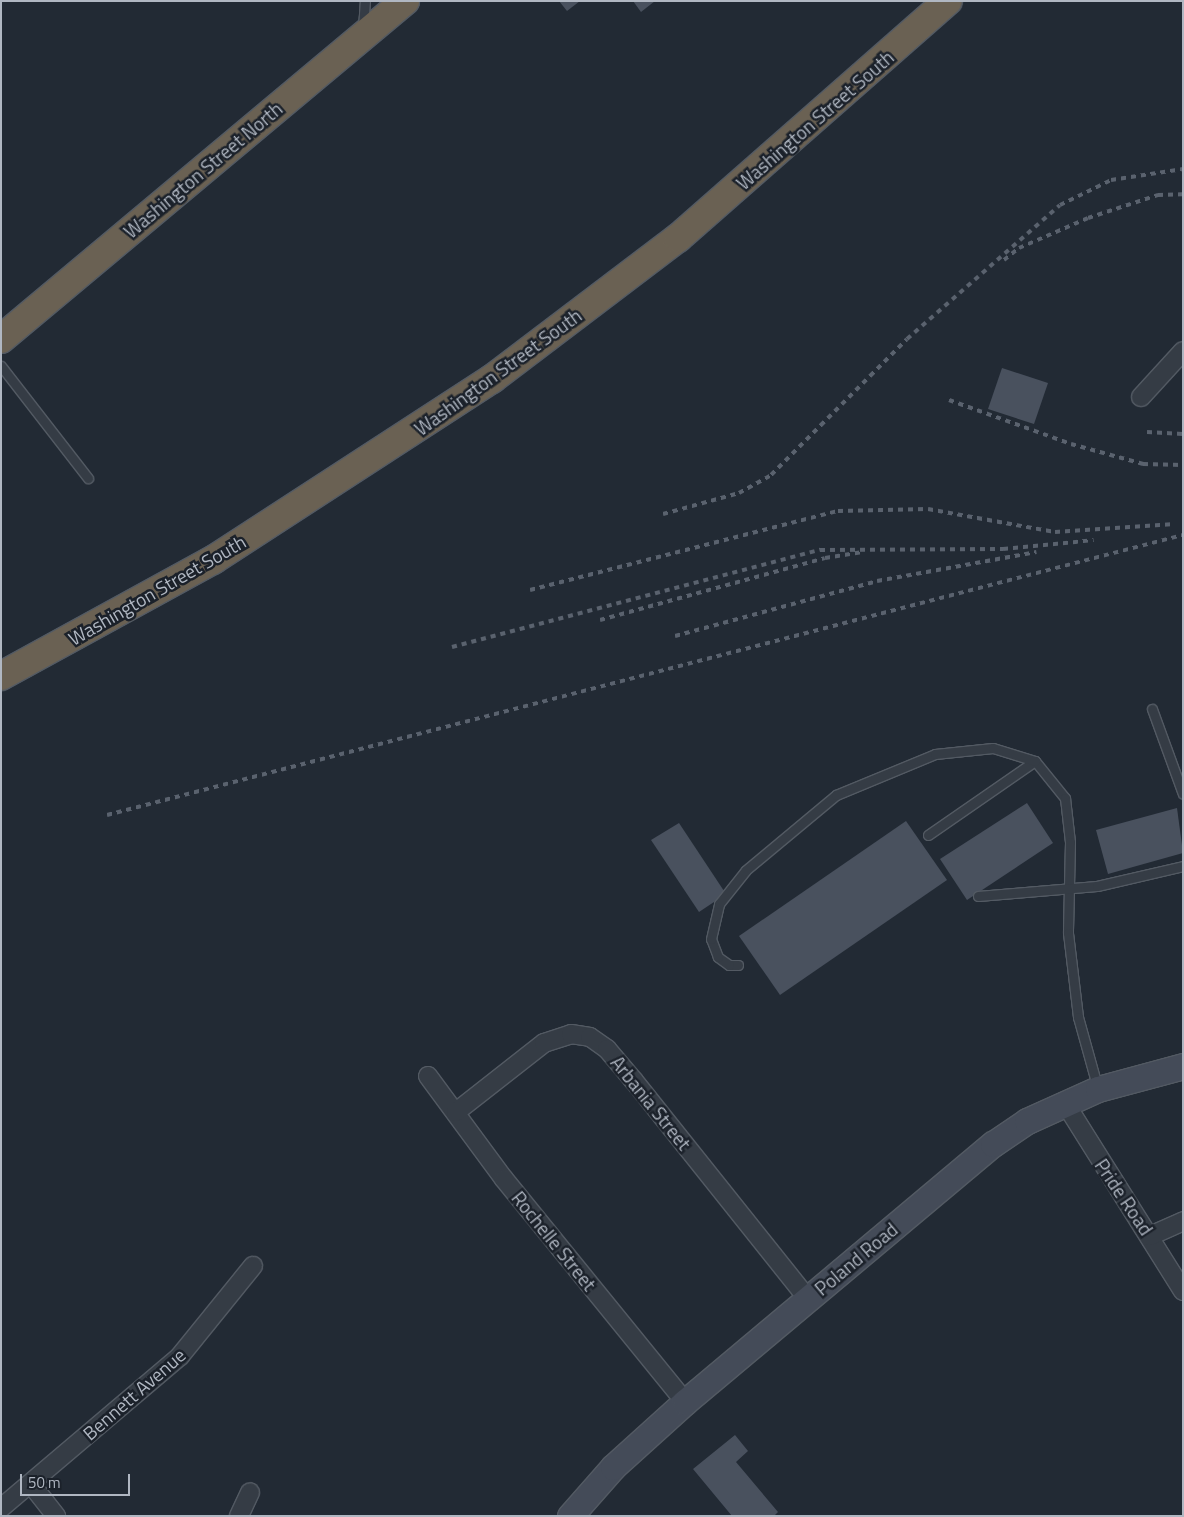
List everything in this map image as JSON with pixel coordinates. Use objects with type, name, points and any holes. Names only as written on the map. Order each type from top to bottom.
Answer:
[{"type":"highway","name":"Washington Street North","points":[[1,339],[405,1]]},
{"type":"highway","name":"Washington Street South","points":[[1,676],[213,560],[492,379],[693,226],[948,1]]},
{"type":"street","points":[[1141,397],[1183,351]]},
{"type":"street","name":"Arbania Street","points":[[456,1112],[544,1043],[571,1034],[590,1037],[602,1043],[629,1074],[808,1299]]},
{"type":"street","name":"Poland Road","points":[[570,1516],[612,1468],[686,1402],[993,1144],[1065,1103],[1098,1089],[1183,1066]]},
{"type":"street","name":"Rochelle Street","points":[[428,1076],[504,1179],[686,1402]]},
{"type":"street","name":"Pride Road","points":[[1065,1103],[1183,1291]]},
{"type":"street","points":[[1150,1236],[1183,1221]]},
{"type":"street","name":"Bennett Avenue","points":[[1,1508],[180,1356],[253,1266]]},
{"type":"street","points":[[31,1484],[56,1516]]},
{"type":"street","points":[[239,1516],[250,1492]]},
{"type":"lane","points":[[362,37],[365,1]]},
{"type":"lane","points":[[1,366],[88,478]]},
{"type":"lane","points":[[1152,709],[1183,794]]},
{"type":"lane","points":[[738,965],[729,965],[718,957],[711,939],[719,904],[746,870],[836,795],[935,754],[993,748],[1035,761],[1064,798],[1069,889],[1068,933],[1078,1017],[1098,1089]]},
{"type":"lane","points":[[928,834],[1035,761]]},
{"type":"lane","points":[[978,896],[1069,889],[1183,866]]},
{"type":"building","points":[[559,1],[580,1],[567,11]]},
{"type":"building","points":[[633,1],[655,1],[641,12]]},
{"type":"building","points":[[1002,368],[1048,383],[1034,424],[988,409]]},
{"type":"building","points":[[1027,803],[1053,843],[967,900],[940,859]]},
{"type":"building","points":[[1177,808],[1183,853],[1108,874],[1096,830]]},
{"type":"building","points":[[906,821],[947,880],[780,995],[739,936]]},
{"type":"building","points":[[679,823],[726,894],[699,912],[651,840]]},
{"type":"building","points":[[735,1435],[748,1451],[736,1462],[778,1512],[774,1516],[732,1516],[693,1469]]},
{"type":"railway","points":[[663,514],[739,493],[771,475],[907,339],[1060,205],[1111,180],[1183,169]]},
{"type":"railway","points":[[1004,260],[1019,248],[1088,218],[1158,195],[1183,194]]},
{"type":"railway","points":[[949,400],[1071,444],[1143,464],[1183,465]]},
{"type":"railway","points":[[1147,432],[1183,434]]},
{"type":"railway","points":[[530,590],[838,511],[928,509],[1055,532],[1175,524]]},
{"type":"railway","points":[[107,815],[1183,535]]},
{"type":"railway","points":[[452,647],[820,550],[1003,549],[1094,540]]},
{"type":"railway","points":[[600,620],[825,558],[863,552]]},
{"type":"railway","points":[[675,636],[877,581],[1036,552]]}]
